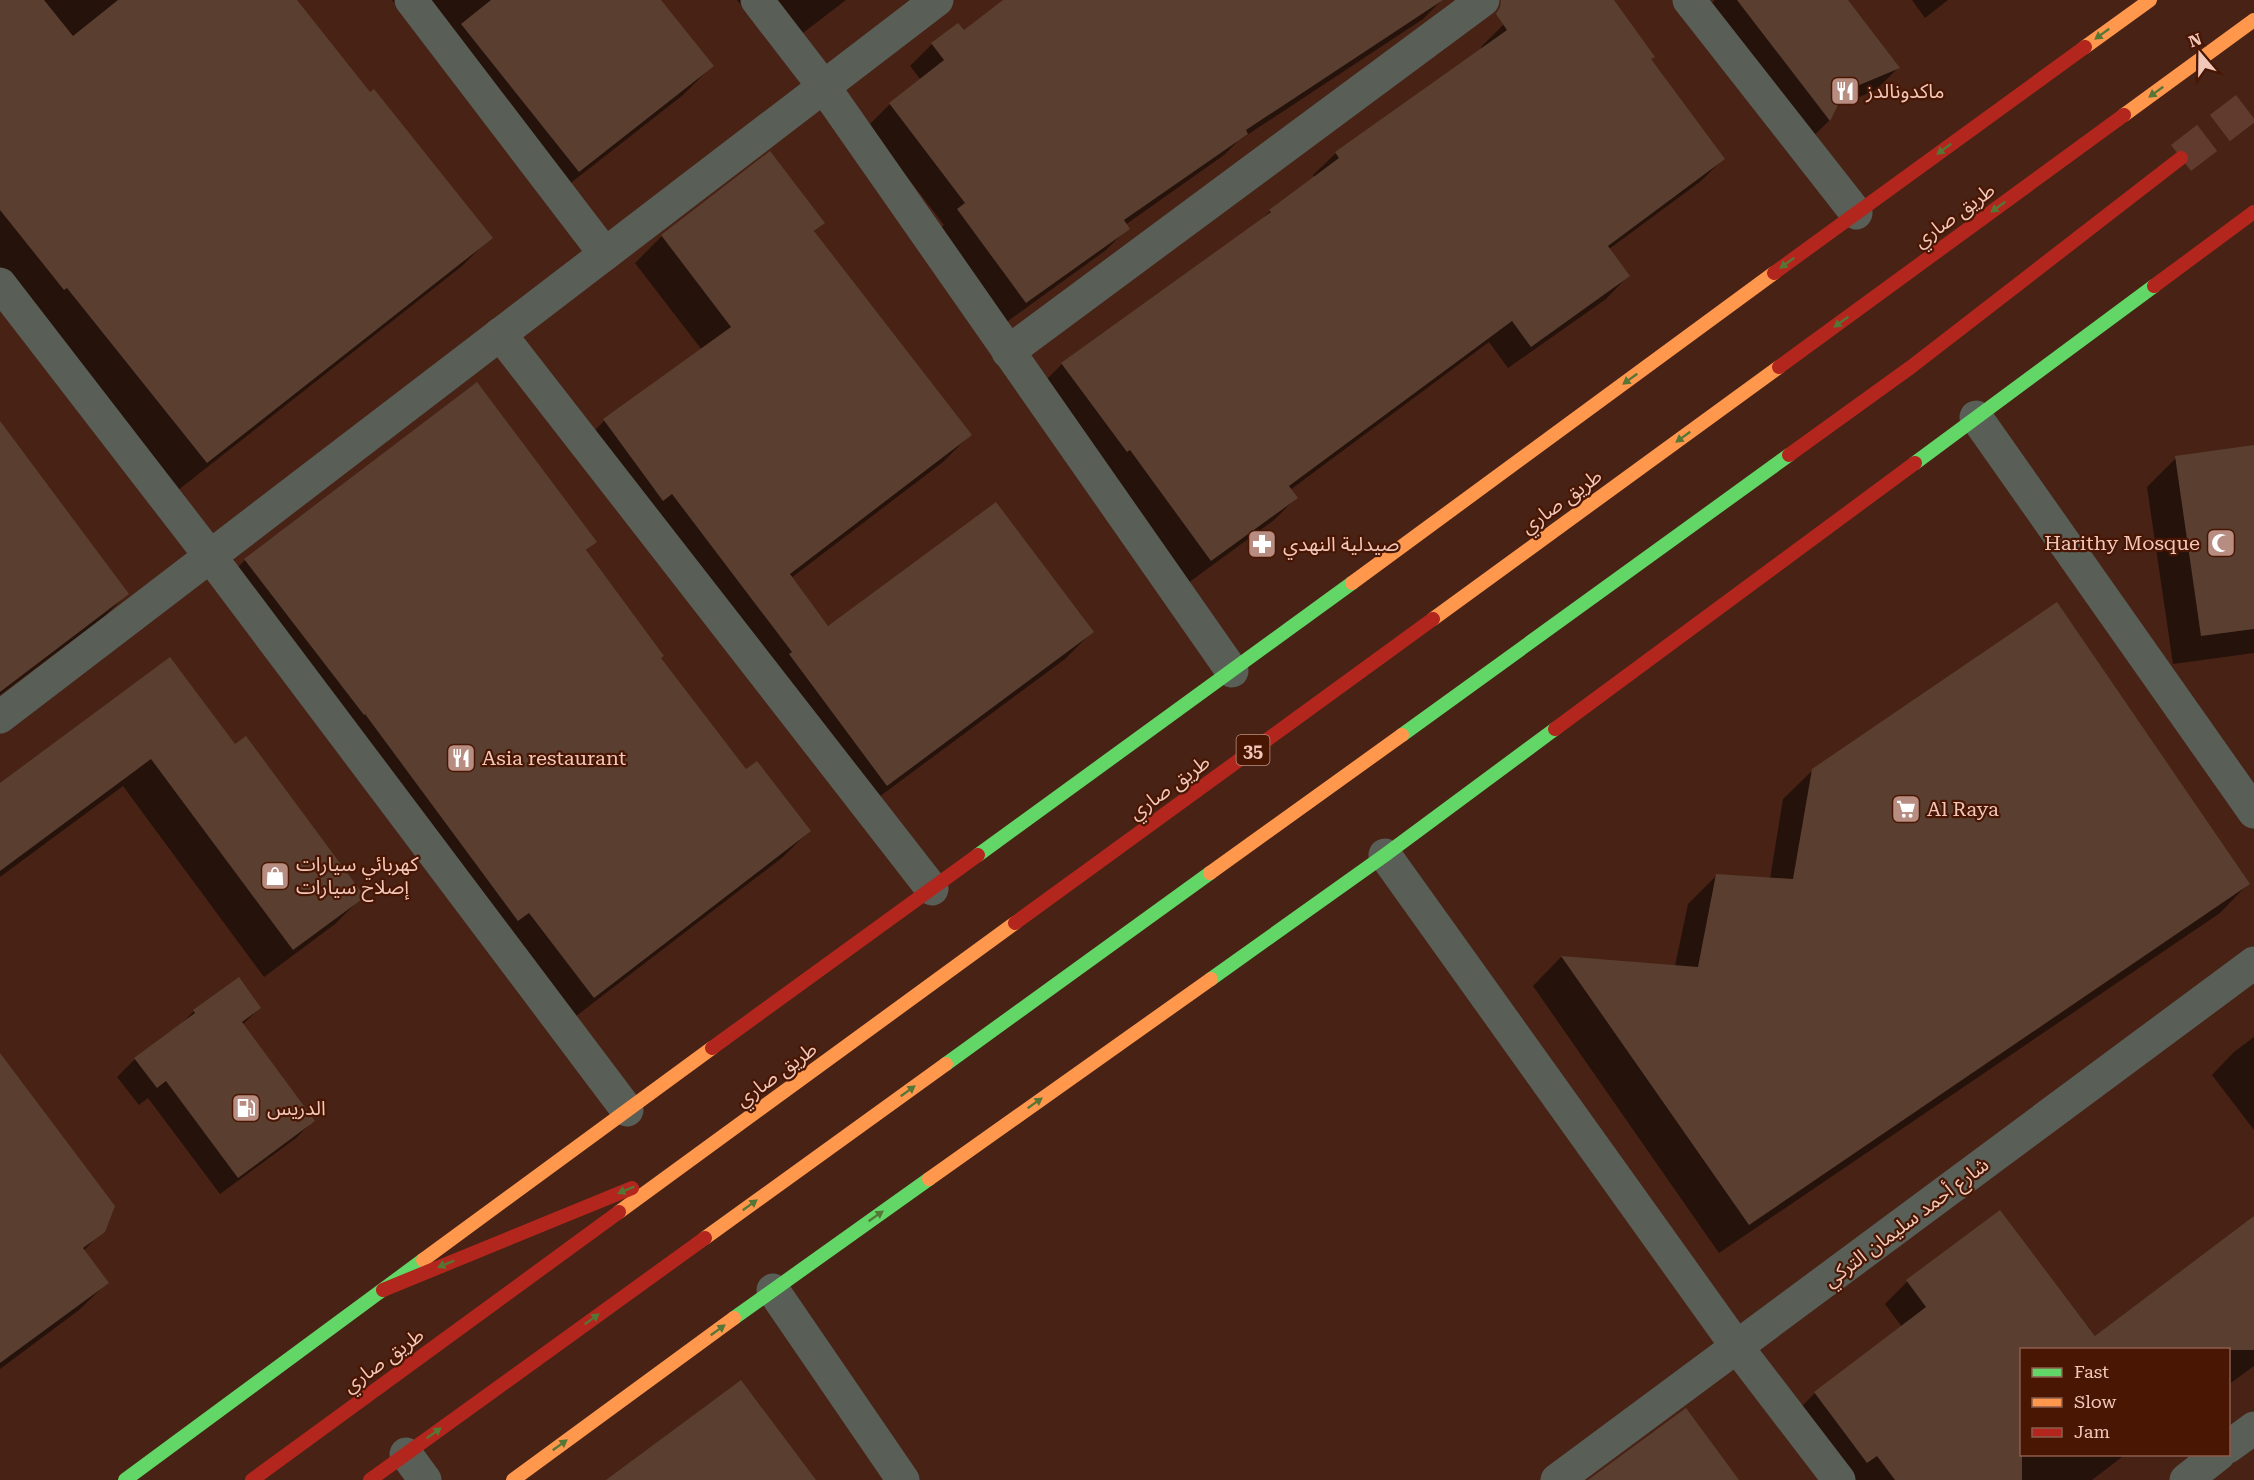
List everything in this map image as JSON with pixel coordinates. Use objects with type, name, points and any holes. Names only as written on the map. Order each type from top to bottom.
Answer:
[{"type":"main road","points":[[124,1480],[627,1110],[2150,0]]},
{"type":"main road","name":"طريق صاري","points":[[252,1480],[2254,20]]},
{"type":"main road","points":[[370,1480],[1911,367],[2181,158]]},
{"type":"main road","points":[[513,1480],[773,1290],[1385,855],[2254,212]]},
{"type":"main road","points":[[383,1290],[680,1167]]},
{"type":"street","points":[[411,0],[605,254]]},
{"type":"street","points":[[757,0],[824,87],[1232,671]]},
{"type":"street","points":[[0,717],[937,0]]},
{"type":"street","points":[[1008,352],[1483,0]]},
{"type":"street","points":[[1689,0],[1856,213]]},
{"type":"street","points":[[0,284],[210,556],[627,1110]]},
{"type":"street","points":[[500,334],[932,889]]},
{"type":"street","points":[[1977,417],[2254,812]]},
{"type":"street","points":[[1385,855],[1737,1347],[1839,1480]]},
{"type":"street","name":"شارع أحمد سليمان التركي","points":[[1557,1480],[2254,963]]},
{"type":"street","points":[[773,1290],[903,1480]]},
{"type":"street","points":[[2230,1446],[2254,1428]]},
{"type":"street","points":[[406,1454],[425,1480]]},
{"type":"street","points":[[2186,1480],[2218,1456]]},
{"type":"building","points":[[0,0],[44,0],[73,36],[118,0],[297,0],[370,92],[374,89],[493,238],[207,463],[67,288],[64,290],[0,210]]},
{"type":"building","points":[[491,0],[661,0],[714,66],[579,172],[461,24]]},
{"type":"building","points":[[1003,0],[1443,0],[1246,130],[1248,134],[1124,220],[1130,229],[1026,303],[957,209],[965,203],[889,103],[944,60],[931,43],[958,23],[964,30]]},
{"type":"building","points":[[1501,0],[1614,0],[1655,57],[1651,59],[1725,159],[1608,246],[1630,276],[1531,347],[1512,321],[1289,486],[1298,498],[1211,561],[1130,450],[1127,452],[1061,363],[1271,212],[1269,210],[1339,158],[1335,152],[1507,30],[1496,14]]},
{"type":"building","points":[[1737,0],[1848,0],[1900,68],[1845,91],[1830,121]]},
{"type":"building","points":[[770,151],[825,223],[814,231],[972,435],[790,574],[828,626],[996,502],[1094,632],[887,786],[789,654],[792,652],[672,494],[663,501],[603,419],[731,327],[661,235]]},
{"type":"building","points":[[477,382],[597,542],[586,550],[664,656],[661,658],[746,769],[757,761],[811,831],[594,998],[529,913],[518,921],[365,714],[244,559]]},
{"type":"building","points":[[0,421],[129,594],[0,692]]},
{"type":"building","name":"Harithy Mosque","points":[[2254,445],[2254,629],[2201,636],[2175,456]]},
{"type":"building","points":[[2057,602],[2250,884],[1749,1225],[1561,956],[1698,967],[1716,874],[1793,879],[1812,769]]},
{"type":"building","points":[[170,657],[235,744],[246,736],[365,897],[293,950],[151,759],[0,871],[0,783]]},
{"type":"building","points":[[239,977],[261,1008],[242,1022],[315,1121],[238,1178],[166,1081],[157,1088],[134,1058],[195,1013],[193,1010]]},
{"type":"building","points":[[0,1053],[115,1206],[105,1232],[83,1248],[109,1283],[0,1363]]},
{"type":"building","points":[[2000,1210],[2095,1336],[2254,1216],[2254,1350],[2020,1348],[2022,1480],[1895,1480],[1877,1456],[1867,1463],[1814,1392],[1926,1307],[1906,1280]]},
{"type":"building","points":[[741,1380],[816,1480],[606,1480]]},
{"type":"building","points":[[1686,1408],[1739,1480],[1588,1480]]},
{"type":"tunnel","points":[[2181,158],[2254,102]]},
{"type":"traffic: fast","points":[[1915,463],[2154,286]]},
{"type":"traffic: fast","points":[[1402,735],[1789,455]]},
{"type":"traffic: fast","points":[[978,855],[1352,583]]},
{"type":"traffic: fast","points":[[1211,979],[1385,855],[1555,729]]},
{"type":"traffic: fast","points":[[946,1064],[1210,873]]},
{"type":"traffic: fast","points":[[734,1318],[929,1179]]},
{"type":"traffic: fast","points":[[125,1480],[423,1260]]},
{"type":"traffic: slow","points":[[2085,47],[2150,0]]},
{"type":"traffic: slow","points":[[2124,115],[2254,20]]},
{"type":"traffic: slow","points":[[1352,583],[1774,273]]},
{"type":"traffic: slow","points":[[1433,619],[1779,367]]},
{"type":"traffic: slow","points":[[1210,873],[1402,735]]},
{"type":"traffic: slow","points":[[619,1212],[1015,923]]},
{"type":"traffic: slow","points":[[929,1179],[1211,979]]},
{"type":"traffic: slow","points":[[423,1260],[712,1048]]},
{"type":"traffic: slow","points":[[705,1238],[946,1064]]},
{"type":"traffic: slow","points":[[513,1480],[734,1318]]},
{"type":"traffic: jam","points":[[1774,273],[2085,47]]},
{"type":"traffic: jam","points":[[1779,367],[2124,115]]},
{"type":"traffic: jam","points":[[1789,455],[1911,367],[2181,158]]},
{"type":"traffic: jam","points":[[2154,286],[2254,212]]},
{"type":"traffic: jam","points":[[1555,729],[1915,463]]},
{"type":"traffic: jam","points":[[1015,923],[1433,619]]},
{"type":"traffic: jam","points":[[712,1048],[978,855]]},
{"type":"traffic: jam","points":[[383,1290],[632,1188]]},
{"type":"traffic: jam","points":[[252,1480],[619,1212]]},
{"type":"traffic: jam","points":[[370,1480],[705,1238]]},
{"type":"place","name":"ماكدونالدز","points":[[1845,91]]},
{"type":"place","name":"Harithy Mosque","points":[[2221,543]]},
{"type":"place","name":"صيدلية النهدي","points":[[1262,544]]},
{"type":"place","name":"Asia restaurant","points":[[461,758]]},
{"type":"place","name":"Al Raya","points":[[1906,809]]},
{"type":"place","name":"كهربائي سيارات إصلاح سيارات","points":[[275,876]]},
{"type":"place","name":"الدريس","points":[[246,1108]]}]
